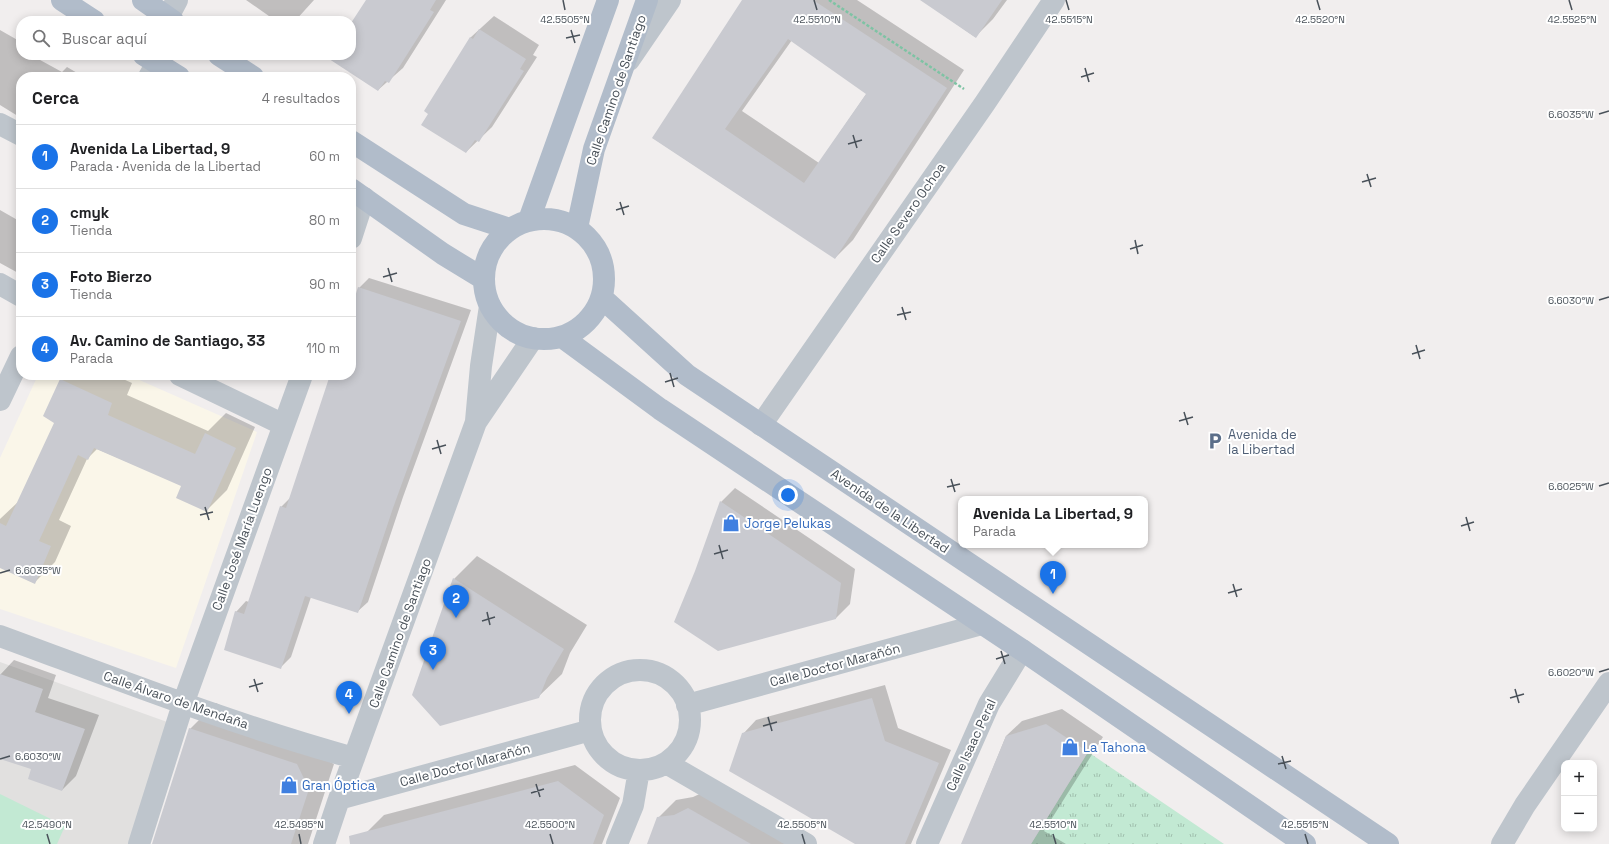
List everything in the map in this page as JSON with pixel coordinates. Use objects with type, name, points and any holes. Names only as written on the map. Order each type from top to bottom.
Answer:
[{"type":"main road","points":[[62,0],[86,16]]},
{"type":"main road","points":[[143,0],[173,13]]},
{"type":"main road","points":[[529,220],[608,0]]},
{"type":"main road","name":"Calle Camino de Santiago","points":[[577,228],[594,149],[647,0]]},
{"type":"main road","points":[[227,60],[245,72]]},
{"type":"main road","points":[[150,65],[167,72]]},
{"type":"main road","points":[[356,144],[464,214],[510,229]]},
{"type":"main road","points":[[358,194],[443,254],[484,279]]},
{"type":"main road","points":[[553,219],[577,228],[588,237],[596,248],[601,260],[605,283],[602,298],[589,319],[578,329],[562,337],[552,339],[533,338],[510,328],[490,306],[484,279],[486,262],[492,248],[510,229],[529,220],[553,219]]},
{"type":"main road","name":"Avenida de la Libertad","points":[[602,298],[687,375],[1388,844]]},
{"type":"main road","points":[[562,337],[660,409],[1022,650],[1305,844]]},
{"type":"street","points":[[623,70],[670,0]]},
{"type":"street","name":"Calle Severo Ochoa","points":[[761,425],[985,103],[1054,0]]},
{"type":"street","points":[[0,124],[16,132]]},
{"type":"street","points":[[356,207],[358,194]]},
{"type":"street","points":[[0,284],[16,293]]},
{"type":"street","name":"Calle Camino de Santiago","points":[[476,422],[481,366],[490,306]]},
{"type":"street","name":"Calle Camino de Santiago","points":[[324,844],[476,422],[533,338]]},
{"type":"street","points":[[0,400],[16,366]]},
{"type":"street","points":[[190,380],[284,425]]},
{"type":"street","name":"Calle José María Luengo","points":[[139,844],[183,704],[300,380]]},
{"type":"street","name":"Calle Doctor Marañón","points":[[687,705],[982,624]]},
{"type":"street","name":"Calle Álvaro de Mendaña","points":[[0,636],[183,704],[306,745],[354,758]]},
{"type":"street","name":"Calle Isaac Peral","points":[[927,844],[989,704],[1022,650]]},
{"type":"street","points":[[643,670],[658,673],[671,681],[681,692],[687,705],[690,718],[689,731],[684,744],[676,755],[666,763],[653,769],[639,770],[623,767],[608,759],[597,746],[591,730],[590,715],[594,700],[602,687],[614,678],[628,672],[643,670]]},
{"type":"street","points":[[1502,844],[1525,806],[1609,683]]},
{"type":"street","name":"Calle Doctor Marañón","points":[[339,799],[591,730]]},
{"type":"street","points":[[666,763],[806,844]]},
{"type":"street","points":[[617,844],[634,805],[639,770]]},
{"type":"path","points":[[829,0],[985,103]]},
{"type":"shaded area","points":[[36,380],[139,380],[257,432],[176,668],[0,609],[0,458]]},
{"type":"shaded area","points":[[0,662],[170,723],[131,844],[0,844]]},
{"type":"green space","points":[[1088,752],[1224,844],[1031,844]]},
{"type":"green space","points":[[0,794],[65,826],[57,844],[0,844]]},
{"type":"building","points":[[366,0],[436,0],[430,10],[434,12],[389,83],[385,81],[378,91],[356,77],[356,72],[349,72],[331,60],[356,60],[356,16]]},
{"type":"building","points":[[742,0],[813,0],[947,88],[835,259],[652,138]],"holes":[[[788,39],[866,94],[804,183],[725,129]]]},
{"type":"building","points":[[920,0],[1002,0],[976,38]]},
{"type":"building","points":[[479,29],[526,59],[520,69],[524,71],[479,142],[475,140],[466,153],[421,125],[428,114],[424,111],[470,37],[473,39]]},
{"type":"building","points":[[358,287],[461,321],[393,508],[358,613],[305,596],[281,669],[224,650],[235,611],[244,614],[280,506],[286,508],[328,380],[356,380],[356,294]]},
{"type":"building","points":[[60,380],[62,380],[112,403],[108,415],[195,454],[205,433],[236,448],[207,512],[176,498],[181,486],[94,448],[88,460],[78,455],[39,541],[51,546],[35,584],[0,568],[0,523],[6,526],[54,423],[43,416]]},
{"type":"building","points":[[720,501],[841,583],[836,619],[718,651],[674,622],[695,571]]},
{"type":"building","points":[[453,578],[564,649],[547,678],[539,698],[440,726],[412,695]]},
{"type":"building","points":[[0,674],[43,689],[35,712],[85,729],[62,791],[28,779],[31,769],[0,759]]},
{"type":"building","points":[[872,698],[885,741],[939,763],[905,844],[855,844],[729,771],[742,733]]},
{"type":"building","points":[[1046,724],[1088,752],[1031,844],[961,844],[1006,736]]},
{"type":"building","points":[[189,728],[297,764],[309,789],[291,844],[152,844]]},
{"type":"building","points":[[558,781],[604,815],[593,844],[350,844],[349,836]]},
{"type":"building","points":[[688,808],[751,844],[647,844],[657,817],[674,815]]},
{"type":"place","name":"Avenida de la Libertad","points":[[1215,441]]},
{"type":"place","name":"Jorge Pelukas","points":[[731,523]]},
{"type":"place","name":"Avenida La Libertad, 9","points":[[1053,594]]},
{"type":"place","name":"cmyk","points":[[456,618]]},
{"type":"place","name":"Foto Bierzo","points":[[433,670]]},
{"type":"place","name":"Av. Camino de Santiago, 33","points":[[349,714]]},
{"type":"place","name":"La Tahona","points":[[1070,747]]},
{"type":"place","name":"Gran Óptica","points":[[289,785]]}]
